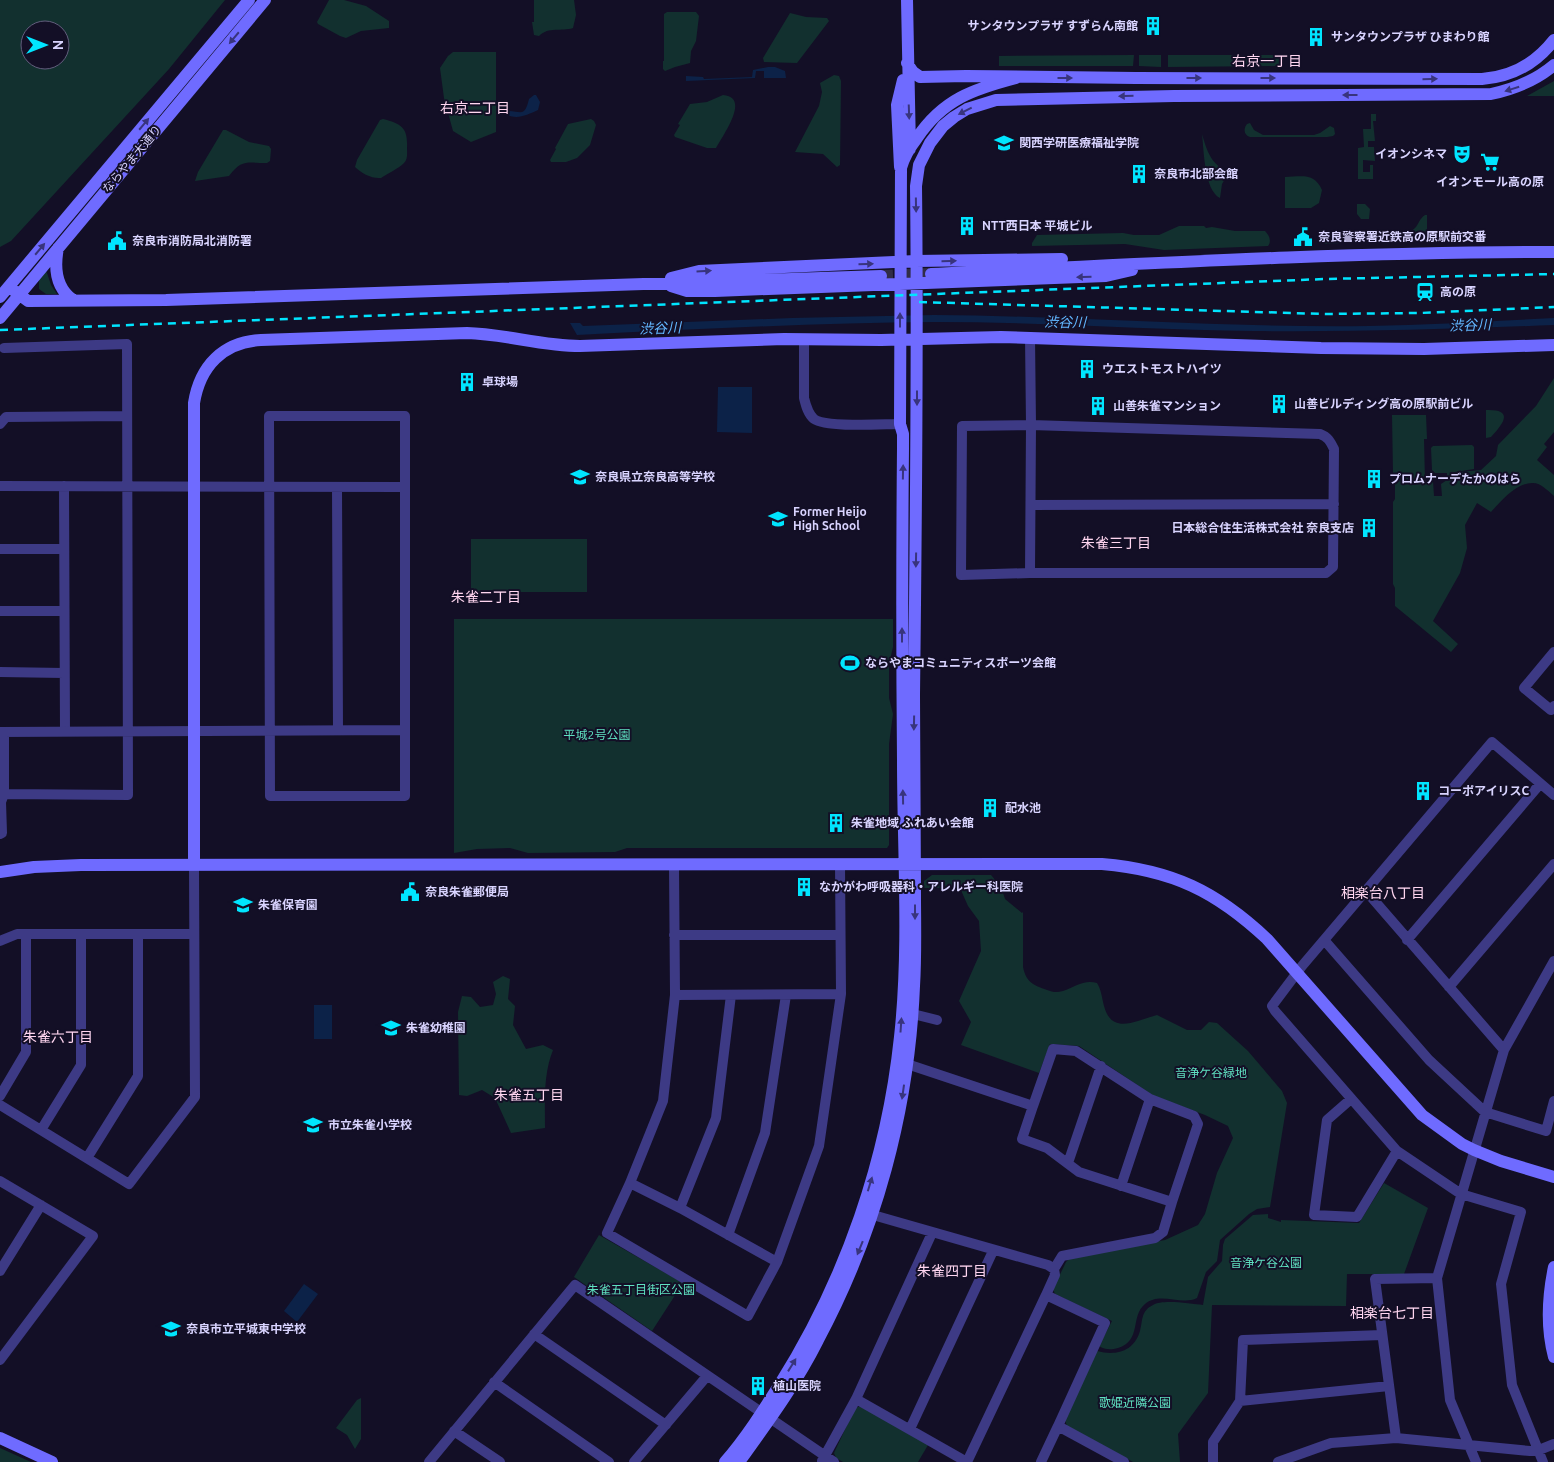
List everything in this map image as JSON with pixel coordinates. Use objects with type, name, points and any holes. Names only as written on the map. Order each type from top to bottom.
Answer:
[{"type":"street","name":"ならやま大通り","points":[[0,318],[14,291],[248,0]]},
{"type":"street","name":"ならやま大通り","points":[[0,297],[14,291],[58,248],[265,0]]},
{"type":"street","points":[[907,0],[910,148],[917,176]]},
{"type":"street","points":[[907,63],[912,72],[920,77],[1489,78],[1512,72],[1525,66],[1539,56],[1554,40]]},
{"type":"street","points":[[901,176],[897,105],[907,63]]},
{"type":"street","points":[[867,1213],[876,1164],[892,1098],[900,1035],[904,978],[914,760],[917,176],[919,165],[930,142],[943,126],[954,117],[967,109],[996,100],[1174,96],[1485,94],[1516,88],[1554,65]]},
{"type":"street","points":[[739,1462],[803,1347],[886,1172],[899,1116],[907,1064],[915,962],[910,864],[902,591],[903,434],[900,424],[900,263],[902,164],[910,148],[927,124],[948,104],[961,96],[986,86],[1016,78]]},
{"type":"street","points":[[898,132],[905,144],[910,148],[920,148],[930,142]]},
{"type":"street","points":[[58,248],[56,261],[58,276],[66,295],[73,300]]},
{"type":"street","points":[[931,274],[1349,256],[1554,252]]},
{"type":"street","points":[[657,282],[699,271],[916,261],[1111,258],[1166,263]]},
{"type":"street","points":[[657,282],[687,291],[916,286],[1106,276],[1166,263]]},
{"type":"street","points":[[14,291],[28,301],[166,300],[657,282],[881,276]]},
{"type":"street","points":[[0,1105],[129,1184],[195,1097],[194,403],[198,383],[207,367],[218,356],[245,342],[459,333],[485,334],[574,346],[775,339],[881,340],[1030,337],[1321,348],[1401,349],[1554,344]]},
{"type":"street","points":[[1030,337],[1030,573]]},
{"type":"street","points":[[804,340],[804,398],[806,407],[815,419],[827,424],[900,424]]},
{"type":"street","points":[[4,348],[127,344],[128,795],[4,794]]},
{"type":"street","points":[[0,424],[6,417],[127,416]]},
{"type":"street","points":[[269,416],[405,416],[405,487],[405,796],[270,796],[269,416]]},
{"type":"street","points":[[1031,425],[1320,434],[1326,436],[1334,449],[1334,564],[1326,572],[961,575],[962,426],[1031,425]]},
{"type":"street","points":[[0,486],[405,487]]},
{"type":"street","points":[[64,486],[64,732]]},
{"type":"street","points":[[336,487],[338,730]]},
{"type":"street","points":[[1031,505],[1334,504]]},
{"type":"street","points":[[0,549],[64,549]]},
{"type":"street","points":[[0,611],[64,611]]},
{"type":"street","points":[[1554,652],[1524,688],[1551,710],[1554,706]]},
{"type":"street","points":[[0,672],[64,672]]},
{"type":"street","points":[[0,834],[2,833],[1,802],[4,794],[2,732],[405,730]]},
{"type":"street","points":[[1543,1462],[1512,1385],[1501,1284],[1521,1212],[1461,1194],[1397,1151],[1272,1006],[1297,973],[1492,742],[1554,796]]},
{"type":"street","points":[[1407,940],[1540,784]]},
{"type":"street","points":[[674,865],[675,995],[662,1101],[630,1183],[607,1233],[748,1316],[777,1262],[819,1146],[840,994],[840,864]]},
{"type":"street","points":[[0,872],[19,868],[54,866],[194,865],[1102,864],[1130,866],[1155,872],[1195,886],[1237,912],[1267,939],[1422,1115],[1462,1144],[1474,1150],[1501,1161],[1554,1177]]},
{"type":"street","points":[[1449,987],[1554,864]]},
{"type":"street","points":[[1366,891],[1504,1050]]},
{"type":"street","points":[[0,941],[17,934],[194,934]]},
{"type":"street","points":[[0,1096],[26,1052],[26,934]]},
{"type":"street","points":[[41,1130],[81,1064],[80,934]]},
{"type":"street","points":[[87,1158],[138,1076],[138,934]]},
{"type":"street","points":[[674,935],[840,935]]},
{"type":"street","points":[[1325,941],[1429,1060],[1485,1112],[1546,1131],[1554,1101]]},
{"type":"street","points":[[1476,1462],[1450,1400],[1437,1278],[1504,1050],[1554,961]]},
{"type":"street","points":[[675,995],[840,994]]},
{"type":"street","points":[[680,1208],[716,1118],[731,995]]},
{"type":"street","points":[[728,1235],[764,1133],[786,995]]},
{"type":"street","points":[[912,1014],[937,1020]]},
{"type":"street","points":[[856,1399],[967,1462],[1055,1276],[1054,1269],[1062,1256],[1155,1238],[1163,1232],[1198,1124],[1194,1116],[1150,1100],[1076,1051],[1052,1049],[1022,1139],[1047,1148],[1079,1172],[1172,1202]]},
{"type":"street","points":[[907,1064],[1033,1106]]},
{"type":"street","points":[[1068,1163],[1101,1066]]},
{"type":"street","points":[[1351,1099],[1327,1120],[1314,1215],[1357,1217],[1397,1151]]},
{"type":"street","points":[[1121,1186],[1150,1100]]},
{"type":"street","points":[[0,1181],[93,1236],[0,1360]]},
{"type":"street","points":[[630,1183],[680,1208],[777,1262]]},
{"type":"street","points":[[0,1271],[40,1205]]},
{"type":"street","points":[[867,1213],[1054,1269]]},
{"type":"street","points":[[429,1462],[575,1285],[827,1460],[932,1233]]},
{"type":"street","points":[[910,1428],[993,1251]]},
{"type":"street","points":[[1554,1266],[1549,1308],[1550,1337],[1554,1357]]},
{"type":"street","points":[[1396,1438],[1375,1279],[1437,1278]]},
{"type":"street","points":[[1041,1462],[1105,1323],[1046,1295]]},
{"type":"street","points":[[534,1334],[666,1425]]},
{"type":"street","points":[[1214,1462],[1213,1442],[1240,1401],[1243,1340],[1382,1335]]},
{"type":"street","points":[[634,1462],[707,1376]]},
{"type":"street","points":[[494,1382],[609,1462]]},
{"type":"street","points":[[1240,1401],[1389,1386]]},
{"type":"street","points":[[725,1462],[766,1416]]},
{"type":"street","points":[[1058,1426],[1124,1462]]},
{"type":"street","points":[[454,1431],[500,1462]]},
{"type":"street","points":[[0,1438],[52,1462]]},
{"type":"street","points":[[1278,1462],[1331,1443],[1396,1438],[1469,1446],[1539,1450],[1554,1444]]},
{"type":"green space","points":[[0,0],[225,0],[169,69],[11,241],[0,247]]},
{"type":"green space","points":[[329,0],[344,0],[366,6],[389,21],[389,28],[361,31],[346,38],[340,36],[317,22]]},
{"type":"green space","points":[[534,0],[574,0],[576,15],[573,28],[551,30],[539,36],[534,35],[532,22],[534,22]]},
{"type":"green space","points":[[667,12],[696,12],[699,16],[696,41],[691,51],[690,63],[665,71],[663,69],[664,14]]},
{"type":"green space","points":[[790,13],[806,17],[827,18],[829,21],[797,63],[764,62],[763,58]]},
{"type":"green space","points":[[453,52],[496,52],[496,132],[471,142],[453,131],[444,98],[440,68]]},
{"type":"green space","points":[[1134,55],[1133,66],[999,66],[999,56]]},
{"type":"green space","points":[[1139,55],[1161,55],[1161,67],[1139,66]]},
{"type":"green space","points":[[1168,55],[1281,55],[1281,66],[1168,67]]},
{"type":"green space","points":[[834,75],[839,76],[841,81],[840,165],[837,167],[823,154],[795,152],[819,106],[822,92],[820,83]]},
{"type":"green space","points":[[1554,81],[1554,96],[1527,96]]},
{"type":"green space","points":[[723,95],[731,97],[735,102],[735,109],[729,126],[716,148],[707,148],[675,137],[674,135],[680,125],[678,124],[690,104],[707,102]]},
{"type":"green space","points":[[1371,114],[1376,114],[1376,121],[1373,121],[1375,141],[1368,141],[1368,147],[1374,147],[1375,161],[1363,160],[1363,172],[1370,172],[1370,165],[1373,165],[1373,179],[1358,179],[1358,148],[1364,147],[1363,129],[1371,129]]},
{"type":"green space","points":[[383,119],[399,125],[405,131],[407,156],[402,165],[381,178],[374,178],[355,167],[357,160],[380,120]]},
{"type":"green space","points":[[591,119],[596,125],[590,145],[577,158],[566,162],[551,162],[550,160],[555,148],[568,124]]},
{"type":"green space","points":[[1250,123],[1254,130],[1263,135],[1314,135],[1330,126],[1334,128],[1335,134],[1327,137],[1250,137],[1246,135],[1245,130],[1247,124]]},
{"type":"green space","points":[[223,130],[249,142],[269,146],[271,149],[270,161],[267,163],[241,164],[229,176],[195,181],[198,172]]},
{"type":"green space","points":[[1202,134],[1211,157],[1218,165],[1229,172],[1222,184],[1220,198],[1215,194],[1208,178]]},
{"type":"green space","points":[[1302,176],[1315,180],[1322,190],[1319,203],[1311,208],[1285,208],[1285,177]]},
{"type":"green space","points":[[1357,204],[1365,204],[1370,209],[1369,219],[1361,219],[1357,214]]},
{"type":"green space","points":[[1427,215],[1427,239],[1395,241],[1395,235],[1413,230]]},
{"type":"green space","points":[[1179,226],[1204,226],[1206,228],[1212,227],[1235,231],[1265,231],[1269,236],[1270,242],[1268,246],[1164,250],[1125,244],[1032,246],[1037,235],[1123,233],[1159,235]]},
{"type":"green space","points":[[1320,231],[1380,235],[1384,239],[1383,241],[1322,244]]},
{"type":"green space","points":[[46,270],[51,285],[57,294],[46,294],[39,289],[39,279]]},
{"type":"green space","points":[[1554,378],[1554,432],[1544,444],[1547,447],[1537,460],[1554,475],[1554,496],[1542,486],[1533,483],[1515,489],[1491,512],[1477,503],[1465,525],[1467,548],[1460,573],[1433,621],[1458,644],[1451,652],[1395,606],[1395,588],[1393,584],[1393,502],[1395,499],[1395,473],[1393,473],[1392,415],[1426,415],[1427,439],[1424,439],[1425,481],[1433,481],[1434,496],[1442,496],[1441,484],[1447,480],[1447,473],[1435,473],[1432,470],[1431,448],[1433,446],[1472,445],[1474,447],[1474,469],[1449,473],[1481,470],[1496,456],[1498,445],[1536,406]]},
{"type":"green space","points":[[1486,410],[1501,412],[1504,418],[1491,437],[1486,438]]},
{"type":"green space","points":[[471,539],[587,539],[587,592],[471,592]]},
{"type":"green space","name":"平城2号公園","points":[[454,619],[893,619],[893,647],[889,664],[889,698],[893,714],[889,744],[889,845],[887,848],[627,848],[615,852],[528,853],[510,848],[477,849],[454,853]]},
{"type":"green space","name":"音浄ケ谷緑地","points":[[932,875],[991,875],[1001,887],[1005,899],[1023,912],[1023,967],[1028,980],[1034,984],[1049,991],[1057,992],[1088,982],[1097,983],[1108,1015],[1113,1021],[1119,1023],[1126,1024],[1157,1015],[1187,1030],[1201,1030],[1209,1022],[1217,1023],[1248,1051],[1282,1091],[1287,1103],[1270,1207],[1257,1209],[1249,1214],[1220,1240],[1217,1261],[1206,1272],[1197,1298],[1191,1300],[1164,1298],[1151,1300],[1141,1309],[1130,1340],[1118,1348],[1108,1349],[1099,1346],[1112,1321],[1055,1294],[1053,1289],[1066,1262],[1070,1258],[1165,1240],[1198,1225],[1205,1214],[1217,1173],[1233,1138],[1228,1126],[1205,1115],[1154,1096],[1079,1046],[1050,1044],[1039,1073],[961,1045],[971,1022],[959,1001],[981,951],[979,921],[968,906],[960,888],[924,888],[924,881]]},
{"type":"green space","points":[[503,976],[510,979],[508,999],[515,1006],[513,1025],[526,1049],[543,1045],[553,1050],[546,1079],[545,1128],[511,1133],[495,1098],[482,1090],[467,1096],[459,1095],[458,1012],[462,996],[471,997],[480,1007],[493,1005],[496,994],[493,982]]},
{"type":"green space","points":[[1384,1183],[1428,1208],[1404,1274],[1347,1274],[1346,1306],[1212,1305],[1208,1393],[1178,1434],[1180,1462],[1133,1462],[1067,1426],[1065,1420],[1097,1351],[1110,1353],[1129,1348],[1140,1331],[1144,1313],[1153,1305],[1170,1302],[1203,1305],[1208,1277],[1222,1261],[1225,1239],[1253,1215],[1268,1214],[1268,1218],[1281,1222],[1281,1220],[1359,1223]]},
{"type":"green space","name":"朱雀五丁目街区公園","points":[[599,1235],[683,1283],[652,1331],[574,1277]]},
{"type":"green space","points":[[361,1398],[361,1439],[355,1449],[347,1435],[336,1428],[357,1400]]},
{"type":"green space","points":[[861,1406],[928,1445],[918,1462],[843,1462],[836,1458],[834,1453],[855,1408]]},
{"type":"green space","points":[[0,1448],[31,1462],[0,1462]]},
{"type":"water","points":[[775,67],[785,71],[786,78],[764,78],[764,71],[756,71],[755,78],[686,81],[686,76],[703,77],[704,79],[752,77],[753,70]]},
{"type":"water","points":[[536,95],[540,102],[538,110],[517,117],[505,113],[506,111],[523,111],[529,99]]},
{"type":"water","name":"渋谷川","points":[[934,315],[1315,326],[1415,325],[1554,318],[1554,325],[1404,330],[1292,331],[935,322],[801,325],[577,335],[570,323],[580,323],[583,326]]},
{"type":"water","points":[[718,387],[752,387],[752,433],[717,432]]},
{"type":"water","points":[[314,1005],[332,1005],[332,1039],[314,1039]]},
{"type":"water","points":[[304,1284],[318,1294],[297,1322],[284,1311]]},
{"type":"tunnel","points":[[881,276],[931,274]]},
{"type":"railway","points":[[0,330],[1325,279],[1554,274]]},
{"type":"railway","points":[[919,302],[1325,314],[1420,313],[1554,307]]},
{"type":"place","name":"サンタウンプラザ すずらん南館","points":[[1153,26]]},
{"type":"place","name":"サンタウンプラザ ひまわり館","points":[[1316,37]]},
{"type":"place","name":"関西学研医療福祉学院","points":[[1004,143]]},
{"type":"place","name":"イオンシネマ","points":[[1462,154]]},
{"type":"place","name":"イオンモール高の原","points":[[1490,162]]},
{"type":"place","name":"奈良市北部会館","points":[[1139,174]]},
{"type":"place","name":"NTT西日本 平城ビル","points":[[967,226]]},
{"type":"place","name":"奈良警察署近鉄高の原駅前交番","points":[[1303,237]]},
{"type":"place","name":"奈良市消防局北消防署","points":[[117,241]]},
{"type":"place","name":"高の原","points":[[1425,292]]},
{"type":"place","name":"ウエストモストハイツ","points":[[1087,369]]},
{"type":"place","name":"卓球場","points":[[467,382]]},
{"type":"place","name":"山善ビルディング高の原駅前ビル","points":[[1279,404]]},
{"type":"place","name":"山善朱雀マンション","points":[[1098,406]]},
{"type":"place","name":"奈良県立奈良高等学校","points":[[580,477]]},
{"type":"place","name":"プロムナーデたかのはら","points":[[1374,479]]},
{"type":"place","name":"Former Heijo High School","points":[[778,519]]},
{"type":"place","name":"日本総合住生活株式会社 奈良支店","points":[[1369,528]]},
{"type":"place","name":"ならやまコミュニティスポーツ会館","points":[[850,663]]},
{"type":"place","name":"コーポアイリスC","points":[[1423,791]]},
{"type":"place","name":"配水池","points":[[990,808]]},
{"type":"place","name":"朱雀地域 ふれあい会館","points":[[836,823]]},
{"type":"place","name":"なかがわ呼吸器科・アレルギー科医院","points":[[804,887]]},
{"type":"place","name":"奈良朱雀郵便局","points":[[410,892]]},
{"type":"place","name":"朱雀保育園","points":[[243,905]]},
{"type":"place","name":"朱雀幼稚園","points":[[391,1028]]},
{"type":"place","name":"市立朱雀小学校","points":[[313,1125]]},
{"type":"place","name":"奈良市立平城東中学校","points":[[171,1329]]},
{"type":"place","name":"植山医院","points":[[758,1386]]},
{"type":"district","name":"右京一丁目","points":[[1267,61]]},
{"type":"district","name":"右京二丁目","points":[[475,108]]},
{"type":"district","name":"朱雀三丁目","points":[[1116,543]]},
{"type":"district","name":"朱雀二丁目","points":[[486,597]]},
{"type":"district","name":"相楽台八丁目","points":[[1383,893]]},
{"type":"district","name":"朱雀六丁目","points":[[58,1037]]},
{"type":"district","name":"朱雀五丁目","points":[[529,1095]]},
{"type":"district","name":"朱雀四丁目","points":[[952,1271]]},
{"type":"district","name":"相楽台七丁目","points":[[1392,1313]]},
{"type":"park label","name":"音浄ケ谷公園","points":[[1266,1263]]},
{"type":"park label","name":"歌姫近隣公園","points":[[1135,1403]]}]
